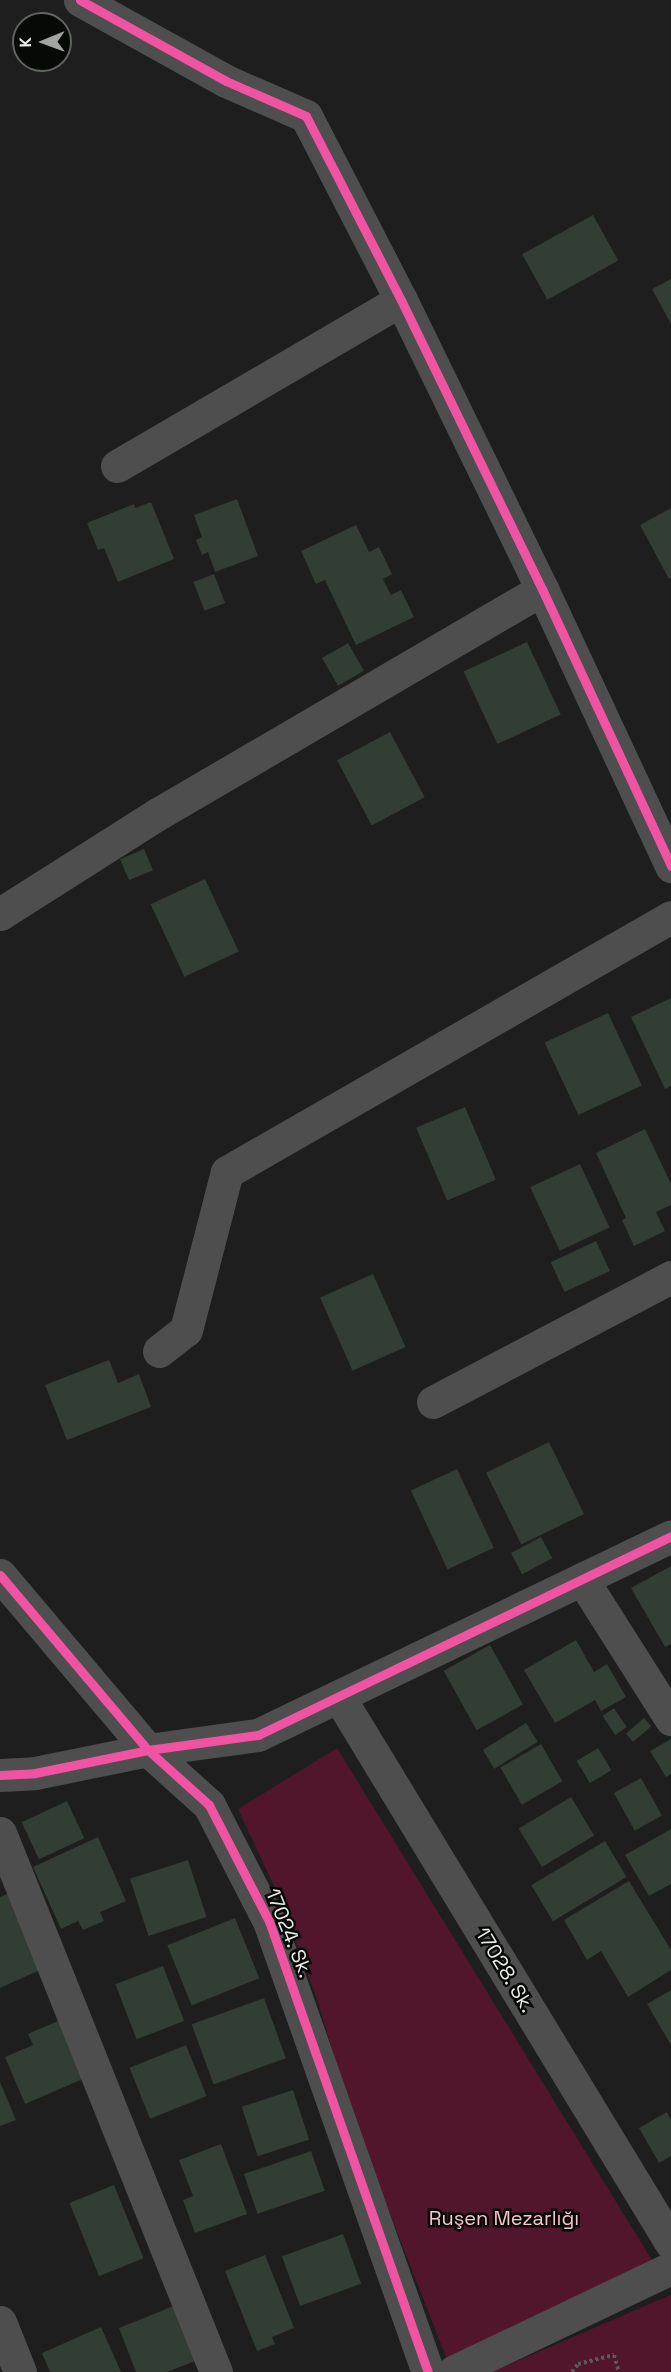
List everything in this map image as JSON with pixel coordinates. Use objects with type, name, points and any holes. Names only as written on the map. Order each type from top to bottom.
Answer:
[{"type":"street","points":[[80,0],[226,81],[306,116],[401,300],[542,589],[671,866]]},
{"type":"street","points":[[117,466],[401,300]]},
{"type":"street","points":[[0,914],[156,815],[542,589]]},
{"type":"street","points":[[159,1352],[186,1330],[227,1172],[671,918]]},
{"type":"street","points":[[433,1402],[671,1277]]},
{"type":"street","points":[[0,1775],[35,1773],[148,1750],[258,1734],[671,1536]]},
{"type":"street","name":"17024. Sk.","points":[[0,1575],[148,1750],[209,1805],[269,1920],[428,2372]]},
{"type":"street","points":[[582,1579],[671,1719]]},
{"type":"street","name":"17028. Sk.","points":[[339,1697],[669,2262]]},
{"type":"street","points":[[0,1833],[216,2372]]},
{"type":"street","points":[[453,2372],[669,2262]]},
{"type":"street","points":[[0,2322],[20,2372]]},
{"type":"path","points":[[572,2372],[578,2364],[614,2355],[619,2372]]},
{"type":"green space","name":"Ruşen Mezarlığı","points":[[337,1748],[658,2270],[448,2362],[351,2114],[317,1999],[281,1901],[238,1809]]},
{"type":"green space","points":[[671,2295],[671,2372],[492,2372],[668,2296]]},
{"type":"building","points":[[593,215],[618,260],[547,300],[522,254]]},
{"type":"building","points":[[671,279],[671,324],[652,289]]},
{"type":"building","points":[[237,499],[258,556],[215,572],[208,552],[202,555],[196,540],[202,537],[194,515]]},
{"type":"building","points":[[151,502],[174,559],[118,582],[104,548],[98,550],[87,523],[134,504],[135,508]]},
{"type":"building","points":[[671,508],[671,578],[669,579],[640,525]]},
{"type":"building","points":[[356,525],[369,552],[379,547],[392,574],[383,579],[391,595],[401,590],[414,617],[356,645],[325,580],[316,584],[301,551]]},
{"type":"building","points":[[214,574],[225,603],[205,611],[193,582]]},
{"type":"building","points":[[527,642],[561,715],[497,744],[464,672]]},
{"type":"building","points":[[348,643],[364,671],[338,686],[322,658]]},
{"type":"building","points":[[390,732],[425,797],[372,826],[337,760]]},
{"type":"building","points":[[144,849],[153,870],[129,880],[120,859]]},
{"type":"building","points":[[205,879],[239,952],[184,977],[151,904]]},
{"type":"building","points":[[671,998],[671,1086],[665,1089],[631,1017]]},
{"type":"building","points":[[608,1013],[642,1086],[578,1115],[545,1043]]},
{"type":"building","points":[[465,1107],[496,1180],[447,1200],[416,1128]]},
{"type":"building","points":[[645,1129],[671,1184],[671,1205],[656,1212],[665,1231],[634,1246],[622,1220],[626,1218],[596,1153]]},
{"type":"building","points":[[580,1164],[610,1227],[560,1251],[530,1187]]},
{"type":"building","points":[[596,1241],[610,1271],[565,1292],[551,1262]]},
{"type":"building","points":[[373,1274],[406,1347],[353,1371],[320,1298]]},
{"type":"building","points":[[109,1360],[118,1383],[139,1374],[151,1407],[67,1440],[45,1385]]},
{"type":"building","points":[[549,1442],[584,1514],[521,1545],[486,1473]]},
{"type":"building","points":[[457,1469],[494,1548],[448,1569],[411,1491]]},
{"type":"building","points":[[541,1537],[552,1558],[522,1574],[511,1553]]},
{"type":"building","points":[[671,1566],[671,1644],[665,1647],[631,1588]]},
{"type":"building","points":[[576,1640],[594,1672],[607,1664],[626,1697],[601,1711],[595,1700],[555,1723],[524,1670]]},
{"type":"building","points":[[490,1645],[523,1704],[477,1730],[444,1671]]},
{"type":"building","points":[[614,1708],[627,1727],[615,1735],[602,1716]]},
{"type":"building","points":[[644,1718],[651,1726],[633,1742],[626,1734]]},
{"type":"building","points":[[526,1723],[538,1742],[494,1769],[483,1750]]},
{"type":"building","points":[[671,1739],[671,1774],[666,1777],[650,1751]]},
{"type":"building","points":[[541,1744],[562,1781],[522,1805],[500,1768]]},
{"type":"building","points":[[598,1748],[611,1770],[590,1783],[577,1761]]},
{"type":"building","points":[[641,1778],[662,1816],[635,1831],[614,1793]]},
{"type":"building","points":[[571,1797],[594,1836],[542,1867],[519,1828]]},
{"type":"building","points":[[67,1801],[84,1838],[39,1859],[22,1822]]},
{"type":"building","points":[[671,1829],[671,1884],[649,1896],[625,1855]]},
{"type":"building","points":[[98,1837],[126,1901],[100,1912],[104,1921],[83,1930],[78,1921],[61,1929],[33,1867]]},
{"type":"building","points":[[605,1841],[627,1877],[553,1921],[531,1885]]},
{"type":"building","points":[[188,1860],[207,1917],[149,1936],[130,1879]]},
{"type":"building","points":[[629,1881],[671,1950],[671,1970],[628,1997],[601,1951],[587,1960],[564,1920]]},
{"type":"building","points":[[7,1894],[42,1969],[0,1988],[0,1897]]},
{"type":"building","points":[[235,1918],[259,1978],[192,2006],[167,1945]]},
{"type":"building","points":[[163,1966],[184,2021],[137,2039],[115,1984]]},
{"type":"building","points":[[671,1990],[671,2045],[647,2004]]},
{"type":"building","points":[[264,1998],[286,2058],[214,2084],[192,2024]]},
{"type":"building","points":[[60,2020],[85,2078],[25,2104],[5,2057],[33,2045],[28,2034]]},
{"type":"building","points":[[186,2045],[207,2096],[150,2119],[129,2068]]},
{"type":"building","points":[[0,2082],[16,2120],[0,2126]]},
{"type":"building","points":[[293,2090],[309,2139],[258,2156],[242,2107]]},
{"type":"building","points":[[667,2112],[671,2120],[671,2156],[659,2163],[639,2128]]},
{"type":"building","points":[[221,2144],[247,2214],[195,2233],[183,2200],[193,2196],[179,2160]]},
{"type":"building","points":[[311,2151],[325,2191],[258,2214],[244,2174]]},
{"type":"building","points":[[114,2185],[144,2258],[99,2276],[69,2203]]},
{"type":"building","points":[[343,2234],[361,2284],[300,2306],[282,2256]]},
{"type":"building","points":[[265,2255],[294,2328],[272,2337],[275,2344],[257,2351],[225,2271]]},
{"type":"building","points":[[176,2305],[198,2360],[167,2372],[136,2372],[119,2328]]},
{"type":"building","points":[[101,2327],[121,2372],[50,2372],[42,2353]]},
{"type":"cycle path","points":[[80,0],[226,81],[306,116],[401,300],[542,589],[671,866]]},
{"type":"cycle path","points":[[0,1775],[35,1773],[148,1750],[258,1735],[671,1536]]},
{"type":"cycle path","points":[[0,1575],[148,1750],[209,1805],[269,1921],[428,2372]]}]
